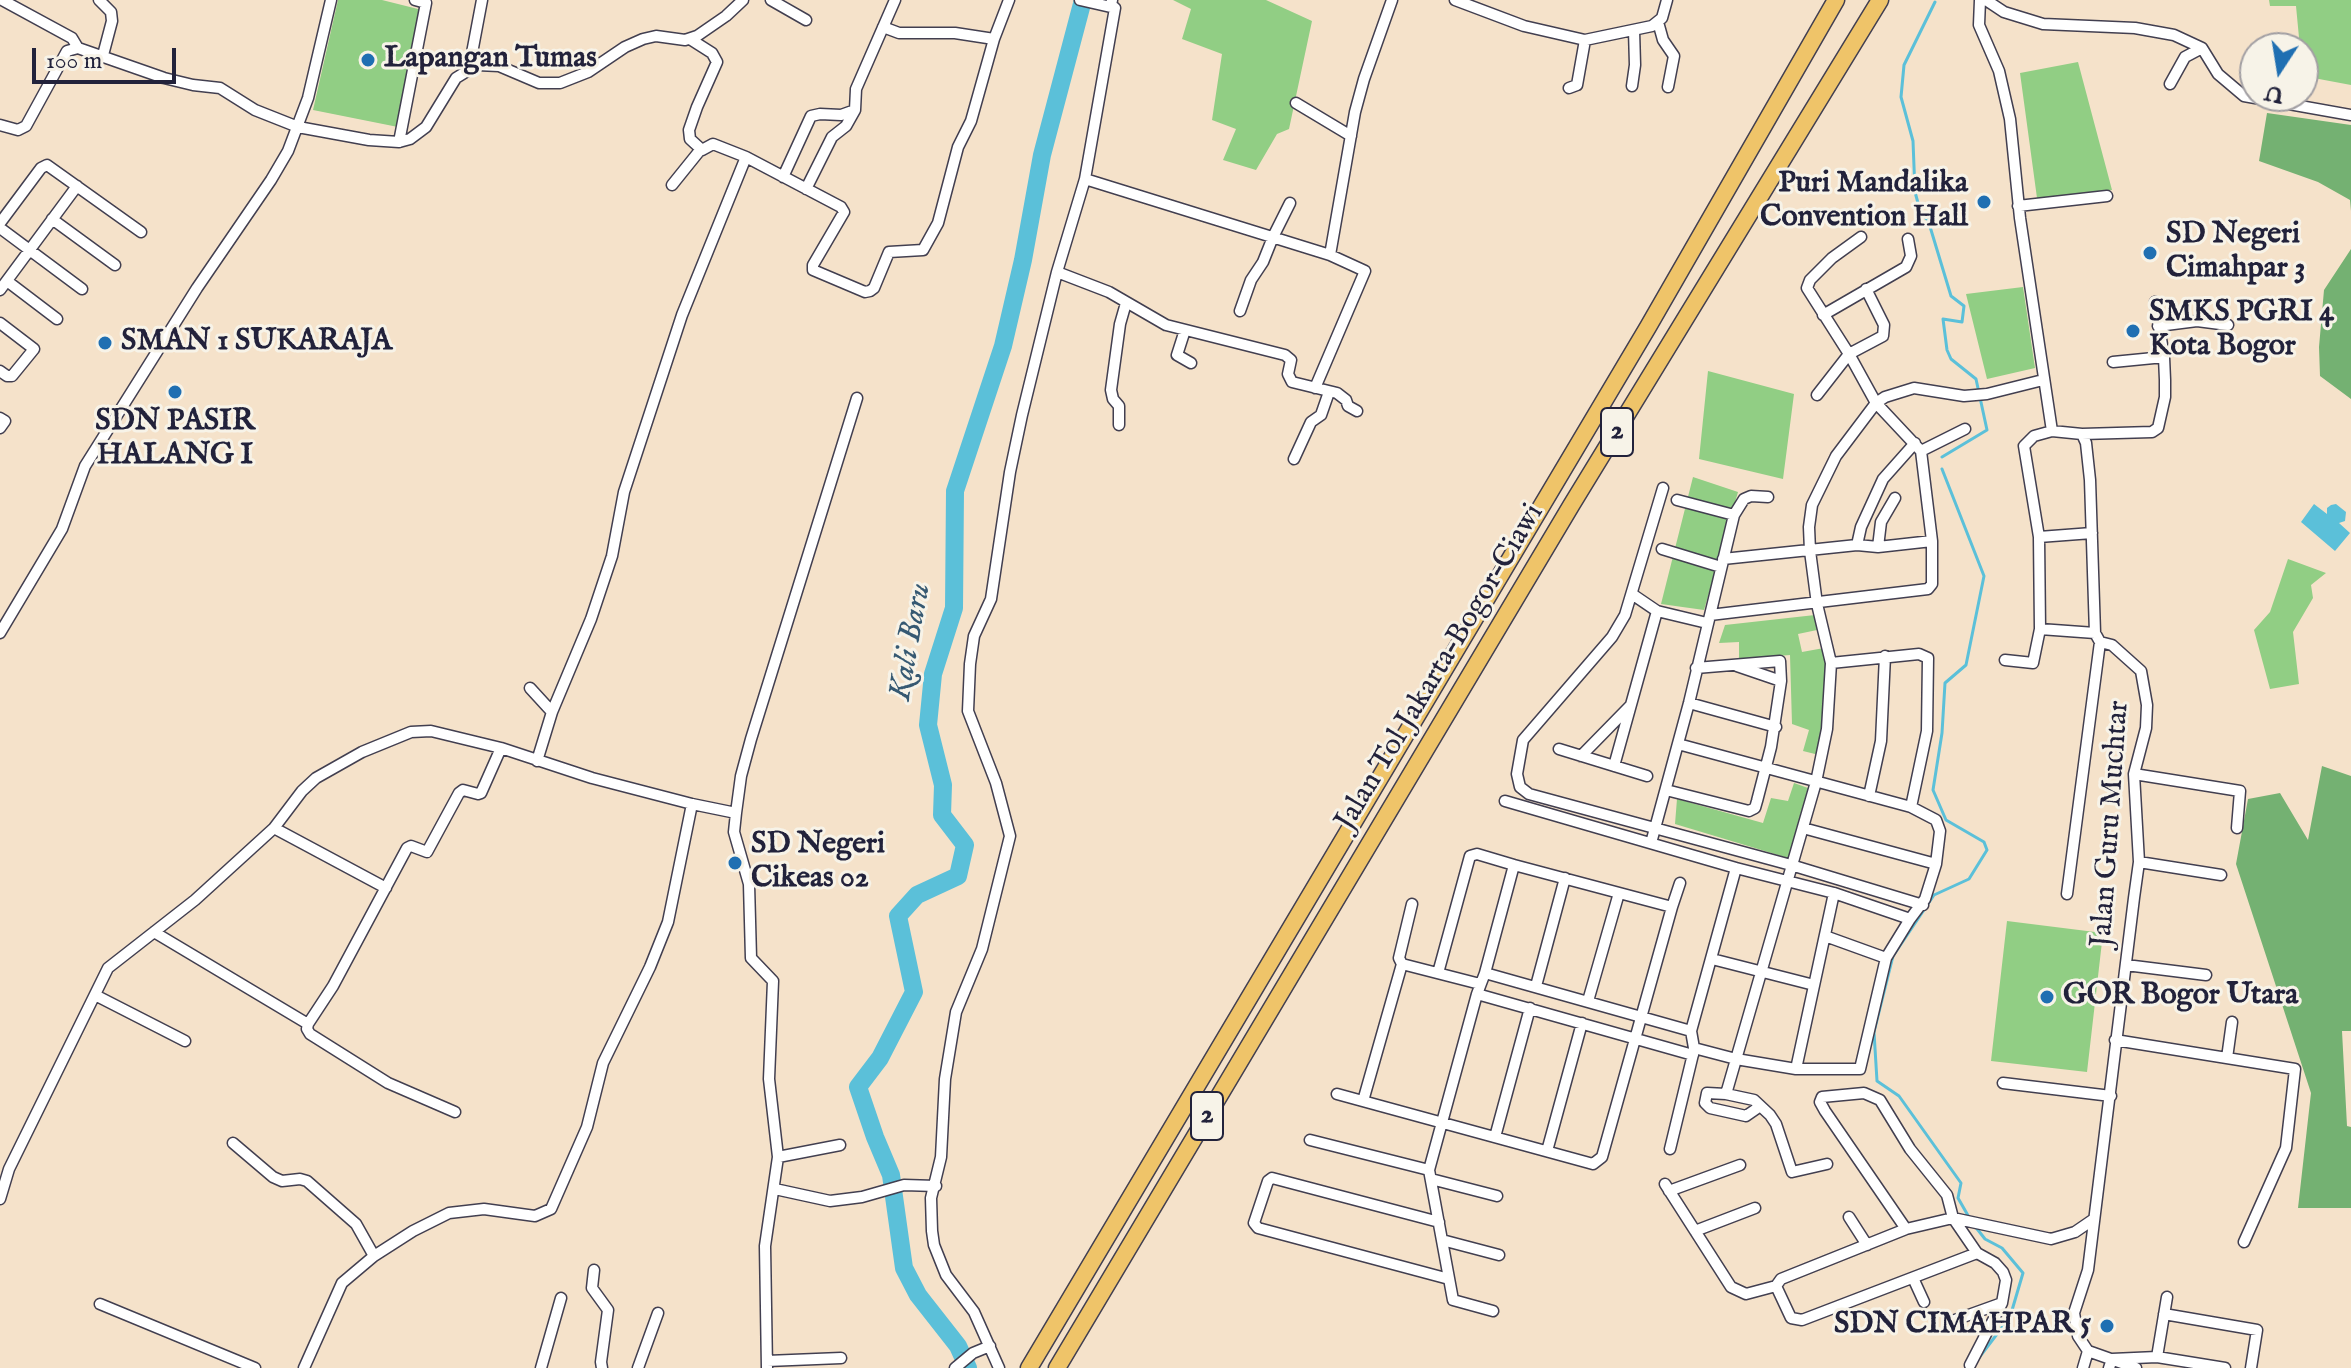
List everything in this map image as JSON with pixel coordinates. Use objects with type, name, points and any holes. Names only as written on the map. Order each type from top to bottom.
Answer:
[{"type":"highway","name":"Jalan Tol Jakarta–Bogor–Ciawi","points":[[1033,1361],[1648,327],[1836,0]]},
{"type":"highway","name":"Jalan Tol Jakarta–Bogor–Ciawi","points":[[1057,1368],[1356,865],[1880,0]]},
{"type":"highway","points":[[1334,852],[1356,865]]},
{"type":"street","points":[[2,0],[72,38],[78,48]]},
{"type":"street","points":[[99,0],[111,12],[112,21],[103,55]]},
{"type":"street","points":[[0,633],[62,529],[85,466],[197,288],[271,180],[298,127],[331,0]]},
{"type":"street","points":[[399,142],[426,3],[415,0]]},
{"type":"street","points":[[477,65],[472,53],[482,0]]},
{"type":"street","points":[[690,39],[743,0]]},
{"type":"street","points":[[771,0],[806,20]]},
{"type":"street","points":[[806,189],[832,137],[846,126],[855,110],[856,89],[895,0]]},
{"type":"street","points":[[0,125],[18,130],[26,126],[67,51],[78,48],[164,78],[220,88],[255,110],[298,127],[369,140],[399,142],[410,139],[426,127],[456,78],[477,65],[499,66],[539,83],[553,84],[588,72],[625,47],[643,39],[656,36],[690,39],[712,53],[717,62],[698,104],[689,130],[690,139],[701,149],[705,150],[713,144],[746,157],[841,207],[844,212],[813,270],[865,292],[874,288],[889,252],[923,250],[938,223],[958,147],[974,111],[994,39],[1009,0]]},
{"type":"street","points":[[999,1368],[974,1312],[956,1291],[939,1260],[932,1231],[931,1198],[941,1157],[945,1079],[956,1012],[982,949],[1010,836],[996,783],[968,711],[974,636],[991,599],[1010,472],[1057,272],[1085,179],[1114,4],[1098,6],[1080,0]]},
{"type":"street","points":[[1330,255],[1364,79],[1392,0]]},
{"type":"street","points":[[1455,0],[1524,26],[1585,40],[1658,22]]},
{"type":"street","points":[[1667,0],[1658,22],[1663,40],[1674,56],[1668,87]]},
{"type":"street","points":[[1980,0],[1979,25],[1999,71],[2010,119],[2018,206],[2052,431]]},
{"type":"street","points":[[1986,0],[2004,12],[2043,24],[2163,32],[2189,40],[2202,48],[2218,74],[2244,96],[2351,115]]},
{"type":"street","points":[[1999,0],[2004,12]]},
{"type":"street","points":[[883,27],[899,33],[955,33],[994,39]]},
{"type":"street","points":[[1632,86],[1634,30]]},
{"type":"street","points":[[1569,88],[1577,85],[1585,40]]},
{"type":"street","points":[[2170,84],[2185,57],[2202,48]]},
{"type":"street","points":[[1296,103],[1351,136]]},
{"type":"street","points":[[783,177],[811,116],[841,115],[855,110]]},
{"type":"street","points":[[672,185],[701,149]]},
{"type":"street","points":[[537,761],[552,712],[591,619],[612,556],[624,492],[682,315],[746,157]]},
{"type":"street","points":[[82,289],[0,226],[41,168],[47,165],[141,232]]},
{"type":"street","points":[[1085,179],[1330,255],[1361,269],[1365,274],[1315,388]]},
{"type":"street","points":[[57,319],[3,286],[77,186]]},
{"type":"street","points":[[2018,206],[2107,196]]},
{"type":"street","points":[[1240,311],[1290,203]]},
{"type":"street","points":[[52,219],[115,265]]},
{"type":"street","points":[[1632,594],[1657,611],[1708,619],[1928,589],[1932,580],[1932,541],[1918,447],[1876,403],[1808,285],[1832,258],[1861,237]]},
{"type":"street","points":[[1823,315],[1906,267],[1911,256],[1908,239]]},
{"type":"street","points":[[1057,272],[1109,292],[1160,322],[1285,355],[1291,360],[1288,374],[1292,382],[1342,396],[1348,406],[1357,411]]},
{"type":"street","points":[[1817,395],[1849,354],[1879,340],[1885,331],[1866,289]]},
{"type":"street","points":[[2005,660],[2033,663],[2040,629],[2039,537],[2024,446],[2034,436],[2052,431],[2082,434],[2152,432],[2158,428],[2165,397],[2164,357],[2155,302]]},
{"type":"street","points":[[1119,425],[1119,406],[1111,390],[1126,303]]},
{"type":"street","points":[[2158,326],[2197,321],[2228,325]]},
{"type":"street","points":[[0,323],[34,349],[12,376],[0,371]]},
{"type":"street","points":[[1185,330],[1177,355],[1191,363]]},
{"type":"street","points":[[2113,362],[2164,357]]},
{"type":"street","points":[[1726,1094],[1816,782],[1827,729],[1831,663],[1817,604],[1810,551],[1810,518],[1815,496],[1836,456],[1876,403],[1892,393],[1914,388],[1964,396],[1987,394],[2043,380]]},
{"type":"street","points":[[1294,459],[1311,422],[1321,415],[1329,392]]},
{"type":"street","points":[[841,1358],[767,1364],[765,1246],[778,1157],[769,1079],[773,981],[751,958],[749,884],[734,832],[741,776],[751,739],[857,398]]},
{"type":"street","points":[[0,418],[5,421],[0,428]]},
{"type":"street","points":[[1857,545],[1861,527],[1883,479],[1918,447],[1965,429]]},
{"type":"street","points":[[2067,894],[2097,638],[2089,456],[2082,434]]},
{"type":"street","points":[[1663,488],[1625,615],[1612,637],[1523,740],[1517,780],[1520,787],[1529,794],[1791,865],[1923,905]]},
{"type":"street","points":[[1651,843],[1689,703],[1734,515],[1744,499],[1751,496],[1768,497]]},
{"type":"street","points":[[1878,547],[1881,522],[1895,498]]},
{"type":"street","points":[[1677,500],[1734,515]]},
{"type":"street","points":[[2039,537],[2092,533]]},
{"type":"street","points":[[1662,549],[1722,563],[1857,545],[1878,547],[1932,541]]},
{"type":"street","points":[[1614,766],[1657,611]]},
{"type":"street","points":[[2040,629],[2097,638]]},
{"type":"street","name":"Jalan Guru Muchtar","points":[[2088,1351],[2078,1336],[2074,1313],[2088,1270],[2111,1096],[2115,1040],[2139,862],[2134,774],[2146,728],[2147,705],[2141,671],[2112,645],[2097,638]]},
{"type":"street","points":[[1831,663],[1919,654],[1928,658],[1927,731],[1911,807]]},
{"type":"street","points":[[1869,796],[1881,741],[1885,656]]},
{"type":"street","points":[[1666,790],[1749,811],[1755,808],[1776,727],[1780,661],[1696,668]]},
{"type":"street","points":[[1735,665],[1781,681]]},
{"type":"street","points":[[530,688],[552,712]]},
{"type":"street","points":[[1689,703],[1776,727]]},
{"type":"street","points":[[1581,756],[1632,705]]},
{"type":"street","points":[[0,1199],[4,1166],[108,968],[195,900],[274,828],[316,778],[362,752],[411,732],[431,731],[501,748],[692,804],[736,813]]},
{"type":"street","points":[[1402,964],[1438,973],[1530,1008],[1694,1051],[1796,1069],[1860,1069],[1886,958],[1910,919],[1923,905],[1936,864],[1940,831],[1936,820],[1911,807],[1678,744]]},
{"type":"street","points":[[455,1112],[388,1083],[310,1034],[307,1029],[407,848],[411,846],[426,853],[461,791],[481,793],[501,748]]},
{"type":"street","points":[[1559,749],[1647,776]]},
{"type":"street","points":[[2134,774],[2240,791],[2237,828]]},
{"type":"street","points":[[1505,801],[1834,893],[1910,919]]},
{"type":"street","points":[[304,1368],[342,1283],[374,1256],[449,1213],[484,1209],[535,1216],[551,1209],[587,1127],[603,1063],[650,967],[668,922],[692,804]]},
{"type":"street","points":[[274,828],[386,888]]},
{"type":"street","points":[[1803,828],[1936,864]]},
{"type":"street","points":[[1438,973],[1470,856],[1477,854],[1672,907]]},
{"type":"street","points":[[2139,862],[2221,875]]},
{"type":"street","points":[[1493,1311],[1453,1300],[1430,1174],[1514,865]]},
{"type":"street","points":[[1670,1149],[1694,1051],[1691,1031],[1736,868]]},
{"type":"street","points":[[1536,986],[1565,878]]},
{"type":"street","points":[[1337,1094],[1593,1164],[1602,1157],[1680,883]]},
{"type":"street","points":[[1588,1001],[1619,893]]},
{"type":"street","points":[[1796,1069],[1834,893]]},
{"type":"street","points":[[1363,1101],[1402,964],[1399,958],[1412,904]]},
{"type":"street","points":[[154,932],[308,1024]]},
{"type":"street","points":[[1825,936],[1886,958]]},
{"type":"street","points":[[1712,959],[1814,985]]},
{"type":"street","points":[[2126,965],[2206,975]]},
{"type":"street","points":[[1485,973],[1691,1031]]},
{"type":"street","points":[[95,995],[185,1041]]},
{"type":"street","points":[[1495,1137],[1530,1008]]},
{"type":"street","points":[[2227,1058],[2232,1022]]},
{"type":"street","points":[[1547,1151],[1582,1023]]},
{"type":"street","points":[[2115,1040],[2295,1069],[2286,1148],[2244,1242]]},
{"type":"street","points":[[2003,1083],[2111,1096]]},
{"type":"street","points":[[1759,1107],[1746,1116],[1710,1108],[1705,1103],[1707,1093],[1754,1100],[1776,1124],[1792,1172],[1827,1164]]},
{"type":"street","points":[[1906,1229],[1825,1111],[1820,1102],[1822,1097],[1864,1093],[1880,1100],[1910,1149],[1947,1195],[1953,1218],[1977,1253],[1995,1263],[2003,1272],[2006,1280],[2002,1303],[1970,1365]]},
{"type":"street","points":[[1310,1140],[1497,1196]]},
{"type":"street","points":[[233,1143],[273,1177],[282,1181],[307,1181],[356,1224],[374,1256]]},
{"type":"street","points":[[778,1157],[840,1145]]},
{"type":"street","points":[[1740,1165],[1667,1187],[1718,1269],[1736,1290],[1751,1294],[1906,1229],[1953,1218],[2051,1239],[2075,1232],[2094,1219]]},
{"type":"street","points":[[1439,1222],[1272,1178],[1268,1181],[1254,1223],[1258,1228],[1449,1279]]},
{"type":"street","points":[[775,1189],[830,1201],[904,1185],[936,1186]]},
{"type":"street","points":[[1695,1231],[1755,1208]]},
{"type":"street","points":[[1849,1217],[1867,1245]]},
{"type":"street","points":[[1442,1240],[1499,1255]]},
{"type":"street","points":[[1776,1286],[1791,1318],[1799,1320],[1977,1253]]},
{"type":"street","points":[[594,1270],[592,1288],[608,1310],[602,1368]]},
{"type":"street","points":[[1913,1278],[1924,1302]]},
{"type":"street","points":[[2157,1357],[2167,1297]]},
{"type":"street","points":[[541,1368],[561,1298]]},
{"type":"street","points":[[1952,1321],[2002,1303]]},
{"type":"street","points":[[100,1304],[255,1368]]},
{"type":"street","points":[[638,1368],[658,1313]]},
{"type":"street","points":[[2164,1314],[2257,1330],[2251,1368]]},
{"type":"street","points":[[955,1368],[973,1353],[990,1346]]},
{"type":"street","points":[[2083,1368],[2088,1351],[2110,1363],[2136,1368]]},
{"type":"street","points":[[2110,1363],[2157,1357],[2225,1368]]},
{"type":"green space","name":"Lapangan Tumas","points":[[338,0],[382,0],[422,10],[398,127],[313,110]]},
{"type":"green space","points":[[1173,0],[1266,0],[1312,21],[1289,129],[1277,134],[1256,170],[1223,160],[1236,129],[1212,120],[1222,54],[1182,39],[1191,9]]},
{"type":"green space","points":[[2269,0],[2351,0],[2351,85],[2319,79],[2319,32],[2298,32],[2296,6],[2270,6]]},
{"type":"green space","points":[[2078,62],[2112,190],[2037,198],[2020,73]]},
{"type":"green space","points":[[2267,113],[2351,125],[2351,211],[2350,200],[2318,182],[2259,161]]},
{"type":"green space","points":[[2351,249],[2351,399],[2320,376],[2319,347],[2324,290]]},
{"type":"green space","points":[[2023,287],[2035,368],[1987,379],[1966,294]]},
{"type":"green space","points":[[1708,371],[1794,394],[1783,479],[1699,459]]},
{"type":"green space","points":[[1693,477],[1738,492],[1704,610],[1661,604]]},
{"type":"green space","points":[[2288,559],[2326,573],[2311,585],[2313,598],[2293,632],[2299,684],[2270,689],[2254,630],[2270,612]]},
{"type":"green space","points":[[1815,615],[1817,630],[1798,634],[1802,652],[1824,648],[1828,668],[1819,755],[1803,751],[1809,730],[1792,724],[1790,655],[1739,659],[1739,642],[1719,643],[1725,625]]},
{"type":"green space","points":[[2322,766],[2351,776],[2351,1031],[2342,1031],[2347,1126],[2351,1127],[2351,1208],[2298,1208],[2311,1093],[2236,864],[2248,799],[2280,793],[2308,840]]},
{"type":"green space","points":[[1794,783],[1808,788],[1788,858],[1675,824],[1677,799],[1763,823],[1771,798],[1788,801]]},
{"type":"green space","name":"GOR Bogor Utara","points":[[2007,921],[2103,933],[2087,1072],[1991,1061]]},
{"type":"water","points":[[2314,504],[2327,514],[2327,508],[2336,504],[2346,512],[2345,521],[2339,523],[2350,533],[2335,551],[2301,522]]},
{"type":"waterway","name":"Kali Baru","points":[[968,1368],[958,1346],[918,1295],[904,1268],[891,1175],[858,1087],[880,1058],[914,992],[898,916],[917,895],[958,876],[965,845],[942,815],[943,785],[928,725],[933,674],[954,608],[955,491],[1003,346],[1042,155],[1083,0]]},
{"type":"waterway","points":[[1935,2],[1904,65],[1901,97],[1913,141],[1915,192],[1921,214],[1928,220],[1951,296],[1964,306],[1962,322],[1943,319],[1947,350],[1951,359],[1976,379],[1987,430],[1942,457]]},
{"type":"waterway","points":[[1942,469],[1984,576],[1966,665],[1945,683],[1942,733],[1933,790],[1946,820],[1984,842],[1987,850],[1969,879],[1934,895],[1893,956],[1874,1032],[1877,1081],[1899,1096],[1961,1183],[1958,1198],[1970,1219]]},
{"type":"waterway","points":[[1974,1225],[1985,1239],[2002,1248],[2023,1273],[2010,1317],[1978,1359]]},
{"type":"place","name":"Lapangan Tumas","points":[[368,60]]},
{"type":"place","name":"Puri Mandalika Convention Hall","points":[[1984,202]]},
{"type":"place","name":"SD Negeri Cimahpar 3","points":[[2150,253]]},
{"type":"place","name":"SMKS PGRI 4 Kota Bogor","points":[[2133,331]]},
{"type":"place","name":"SMAN 1 SUKARAJA","points":[[105,343]]},
{"type":"place","name":"SDN PASIR HALANG I","points":[[175,392]]},
{"type":"place","name":"SD Negeri Cikeas 02","points":[[735,863]]},
{"type":"place","name":"GOR Bogor Utara","points":[[2047,997]]},
{"type":"place","name":"SDN CIMAHPAR 5","points":[[2107,1326]]}]
